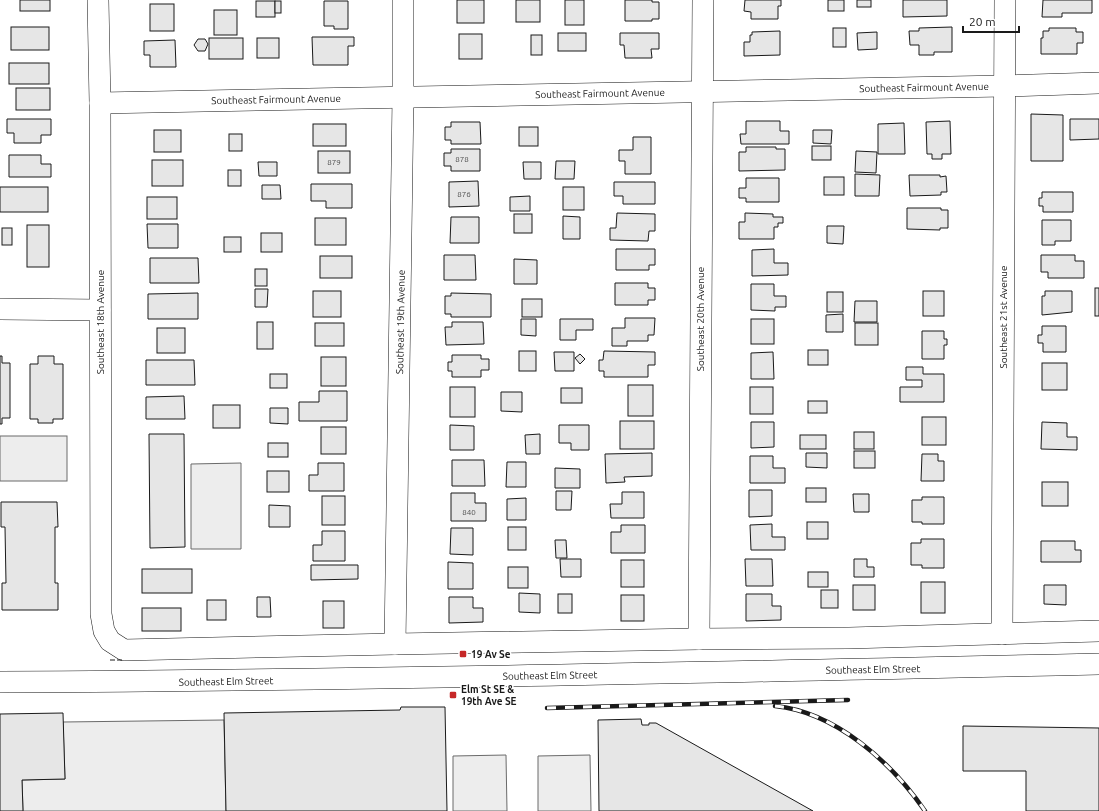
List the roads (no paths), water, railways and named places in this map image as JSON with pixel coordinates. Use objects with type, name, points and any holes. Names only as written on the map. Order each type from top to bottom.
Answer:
[{"type":"street","name":"Southeast 18th Avenue","points":[[98,0],[100,103],[101,614],[104,631],[110,641],[124,650],[395,644]]},
{"type":"street","name":"Southeast 19th Avenue","points":[[395,644],[403,97],[403,0]]},
{"type":"street","name":"Southeast 20th Avenue","points":[[699,639],[703,0]]},
{"type":"street","name":"Southeast 21st Avenue","points":[[1002,634],[1005,0]]},
{"type":"street","name":"Southeast Fairmount Avenue","points":[[100,103],[1099,83]]},
{"type":"street","points":[[0,309],[100,310]]},
{"type":"street","points":[[395,644],[850,638],[1099,631]]},
{"type":"street","name":"Southeast Elm Street","points":[[0,682],[143,682],[450,677],[1099,664]]},
{"type":"railway","points":[[547,708],[848,700]]},
{"type":"railway","points":[[775,706],[798,710],[820,718],[841,729],[879,758],[912,793],[925,811]]},
{"type":"place","name":"19 Av Se","points":[[463,654]]},
{"type":"place","name":"Elm St SE & 19th Ave SE","points":[[453,695]]}]
